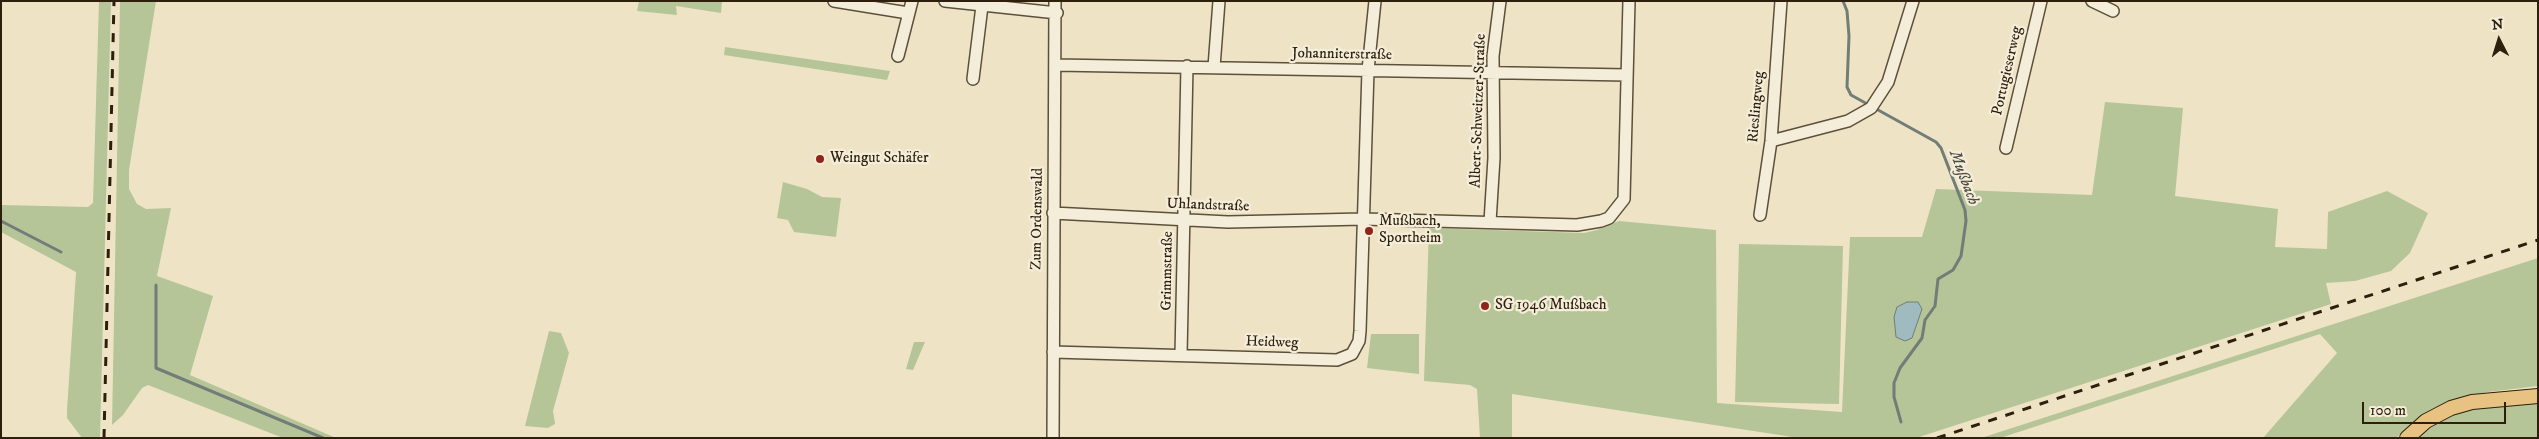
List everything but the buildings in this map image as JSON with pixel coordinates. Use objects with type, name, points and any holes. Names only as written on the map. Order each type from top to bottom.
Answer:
[{"type":"main road","points":[[2407,438],[2426,421],[2451,408],[2472,402],[2538,396]]},
{"type":"street","points":[[834,1],[908,13]]},
{"type":"street","points":[[898,56],[912,1]]},
{"type":"street","points":[[945,1],[982,6],[1056,7]]},
{"type":"street","points":[[1214,67],[1219,1]]},
{"type":"street","name":"Heidweg","points":[[1053,352],[1337,360],[1352,354],[1359,341],[1360,331],[1368,70],[1376,1]]},
{"type":"street","name":"Albert-Schweitzer-Straße","points":[[1490,222],[1494,158],[1493,74],[1500,1]]},
{"type":"street","name":"Uhlandstraße","points":[[1053,213],[1260,222],[1363,219],[1591,224],[1608,218],[1624,199],[1629,1]]},
{"type":"street","name":"Rieslingweg","points":[[1760,215],[1771,141],[1780,1]]},
{"type":"street","points":[[1771,141],[1848,121],[1873,106],[1888,82],[1913,1]]},
{"type":"street","name":"Portugieserweg","points":[[2006,148],[2041,1]]},
{"type":"street","points":[[2092,1],[2113,11]]},
{"type":"street","points":[[973,79],[982,6]]},
{"type":"street","name":"Zum Ordenswald","points":[[1053,438],[1053,213],[1056,7]]},
{"type":"street","name":"Johanniterstraße","points":[[1056,65],[1627,75]]},
{"type":"street","name":"Grimmstraße","points":[[1181,356],[1187,66]]},
{"type":"green space","points":[[99,1],[111,1],[100,438],[82,438],[67,418],[76,272],[1,232],[1,205],[88,207],[93,203]]},
{"type":"green space","points":[[120,1],[156,1],[129,170],[129,189],[137,204],[146,209],[171,208],[157,276],[213,296],[190,375],[336,438],[283,438],[148,385],[142,388],[123,415],[112,425]]},
{"type":"green space","points":[[639,1],[722,1],[721,13],[676,6],[677,15],[637,11]]},
{"type":"green space","points":[[725,47],[890,71],[887,80],[724,55]]},
{"type":"green space","points":[[2105,102],[2183,108],[2175,196],[2278,209],[2275,247],[2327,249],[2328,212],[2387,191],[2428,213],[2410,253],[2391,271],[2355,281],[2326,283],[2331,304],[1916,438],[1799,438],[1512,394],[1512,438],[1480,438],[1477,389],[1470,385],[1424,381],[1429,228],[1584,233],[1619,221],[1716,230],[1717,403],[1842,412],[1850,237],[1922,237],[1936,189],[2092,195]]},
{"type":"green space","points":[[783,182],[807,189],[822,197],[841,198],[836,237],[794,232],[788,220],[777,218]]},
{"type":"green space","points":[[1739,244],[1843,246],[1839,404],[1735,402]]},
{"type":"green space","points":[[2538,258],[2538,386],[2488,392],[2452,400],[2430,410],[2396,438],[2263,438],[2337,353],[2320,334],[2000,438],[1981,438]]},
{"type":"green space","points":[[549,331],[561,333],[569,353],[553,411],[555,424],[548,428],[525,426]]},
{"type":"green space","points":[[1371,334],[1419,334],[1419,374],[1367,368]]},
{"type":"green space","points":[[914,342],[925,342],[913,370],[906,369]]},
{"type":"green space","points":[[2510,403],[2538,403],[2538,438],[2417,438],[2441,420],[2457,413],[2473,407]]},
{"type":"water","points":[[1907,302],[1918,302],[1922,309],[1912,338],[1905,341],[1896,337],[1894,317],[1897,307]]},
{"type":"waterway","name":"Mußbach","points":[[1843,1],[1847,11],[1849,36],[1847,87],[1851,95],[1936,142],[1941,148],[1965,210],[1966,221],[1961,256],[1953,270],[1938,279],[1935,306],[1925,320],[1922,338],[1900,368],[1894,383],[1894,397],[1901,422]]},
{"type":"waterway","points":[[1,221],[61,252]]},
{"type":"waterway","points":[[156,285],[156,368],[323,438]]},
{"type":"railway","points":[[104,438],[114,1]]},
{"type":"railway","points":[[1937,438],[2538,240]]},
{"type":"place","name":"Weingut Schäfer","points":[[820,159]]},
{"type":"place","name":"Mußbach, Sportheim","points":[[1369,231]]},
{"type":"place","name":"SG 1946 Mußbach","points":[[1485,306]]}]
